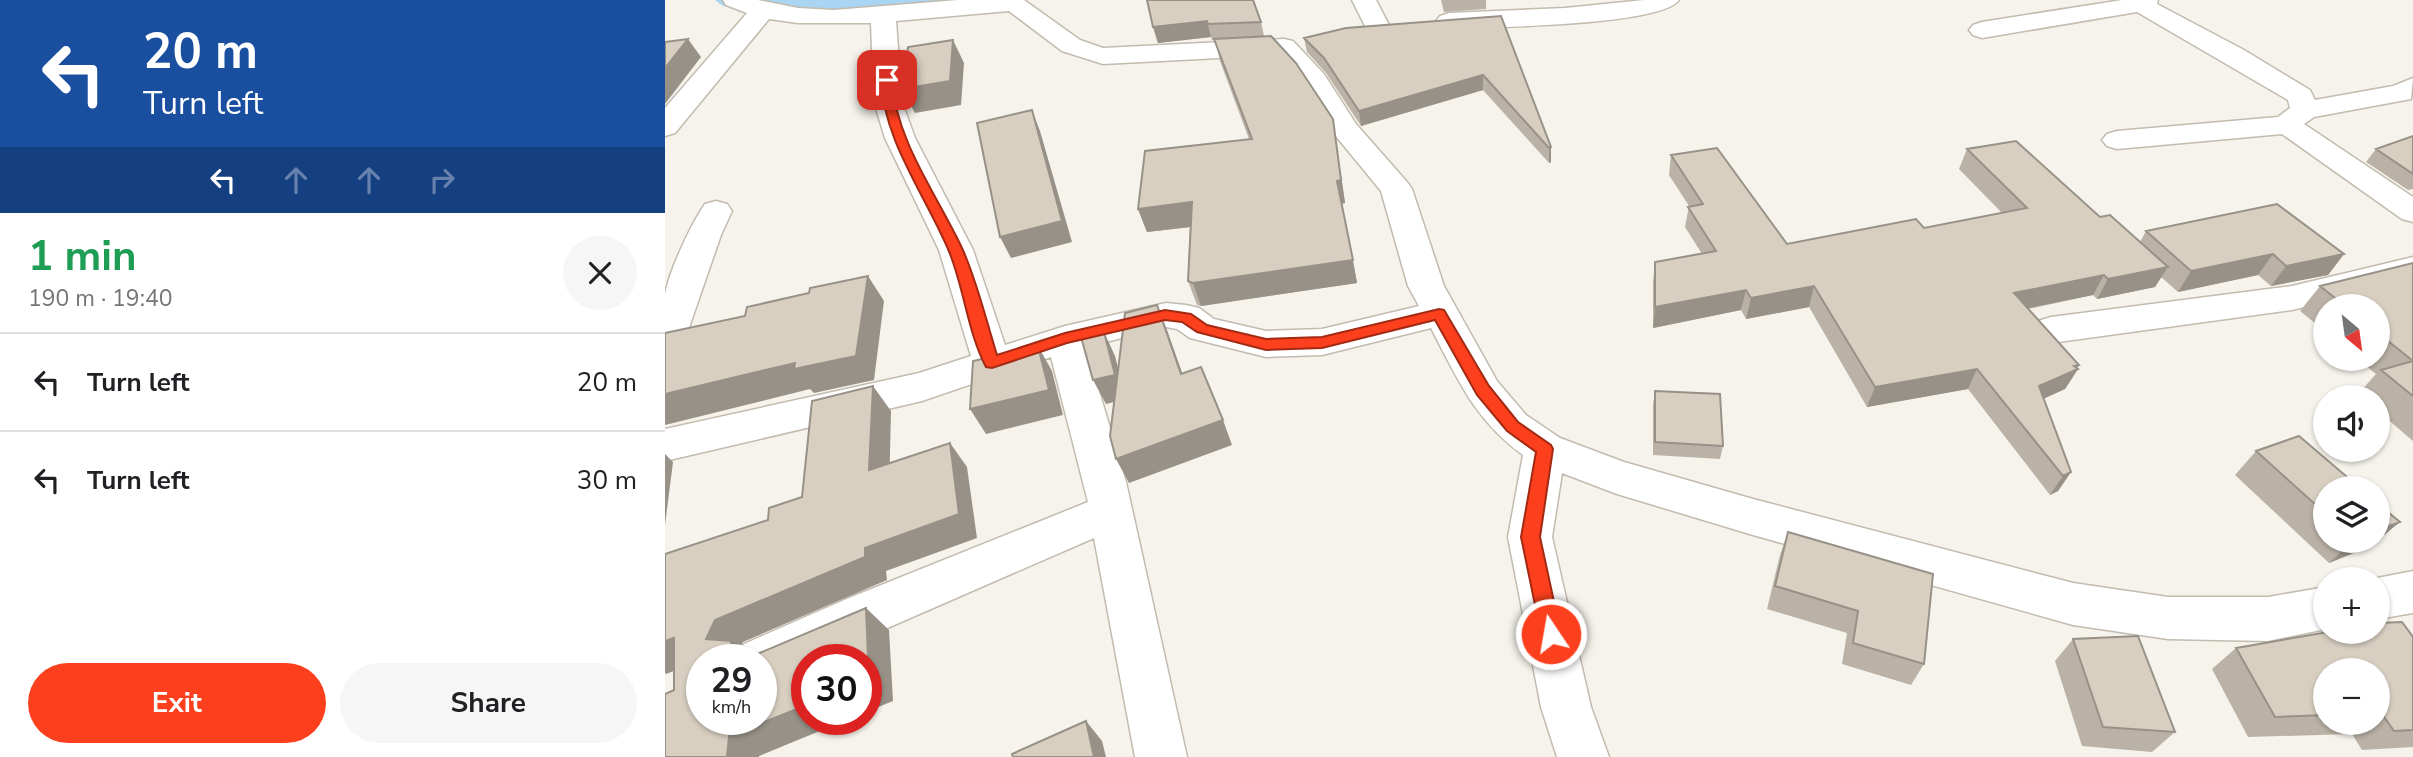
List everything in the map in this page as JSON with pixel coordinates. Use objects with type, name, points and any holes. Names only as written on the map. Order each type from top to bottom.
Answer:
[{"type":"street","points":[[1364,0],[1378,29]]},
{"type":"street","points":[[1349,32],[1658,7],[1667,0]]},
{"type":"street","points":[[1982,30],[2145,2],[2148,9],[2235,56],[2300,96],[2297,118],[2310,143],[2413,212]]},
{"type":"street","points":[[665,127],[722,56],[749,5],[790,15],[883,15],[1013,4],[1056,21],[1066,43],[1104,56],[1297,44],[1314,80],[1345,129],[1397,189],[1426,286],[1483,391],[1513,426],[1545,449],[1617,477],[2073,604],[2168,618],[2268,619],[2313,610]]},
{"type":"street","points":[[883,15],[888,102],[900,138],[956,250],[992,363]]},
{"type":"street","points":[[2117,139],[2297,118],[2401,93],[2413,86]]},
{"type":"street","points":[[2372,99],[2413,119]]},
{"type":"street","points":[[665,342],[704,235],[716,211]]},
{"type":"street","points":[[2051,330],[2292,298],[2413,268]]},
{"type":"street","points":[[665,445],[922,387],[1065,339],[1165,315],[1186,317],[1203,329],[1266,344],[1322,342],[1439,314]]},
{"type":"street","points":[[1065,339],[1105,482],[1161,757]]},
{"type":"street","points":[[1545,449],[1530,537],[1566,707],[1583,757]]},
{"type":"street","points":[[777,653],[866,613],[1111,512]]},
{"type":"street","points":[[2390,596],[2413,592]]},
{"type":"water","points":[[715,0],[980,0],[798,18],[723,6]]},
{"type":"building","points":[[1147,0],[1253,0],[1261,22],[1208,24],[1207,21],[1153,27]]},
{"type":"building","points":[[1501,16],[1551,147],[1549,148],[1483,75],[1359,111],[1324,58],[1304,38],[1346,28]]},
{"type":"building","points":[[1271,36],[1296,63],[1333,119],[1341,180],[1337,181],[1353,260],[1193,283],[1188,281],[1192,202],[1138,209],[1145,151],[1252,139],[1214,39]]},
{"type":"building","points":[[688,39],[665,68],[665,42]]},
{"type":"building","points":[[953,40],[950,81],[902,89],[908,47]]},
{"type":"building","points":[[1032,110],[1062,221],[1000,237],[977,123]]},
{"type":"building","points":[[2413,136],[2413,174],[2376,149]]},
{"type":"building","points":[[2016,141],[2100,217],[2110,215],[2168,267],[2108,279],[2104,275],[2014,293],[2079,365],[2074,366],[2078,369],[2039,386],[2071,472],[2063,476],[1977,369],[1875,387],[1814,286],[1751,298],[1746,290],[1655,307],[1655,262],[1716,251],[1688,207],[1703,204],[1671,155],[1717,148],[1787,244],[1916,219],[1924,228],[2027,208],[1967,149]]},
{"type":"building","points":[[2277,204],[2344,254],[2286,266],[2273,254],[2191,271],[2146,231]]},
{"type":"building","points":[[2413,263],[2413,361],[2391,343],[2391,294],[2330,294],[2320,286]]},
{"type":"building","points":[[868,276],[856,356],[794,369],[795,363],[665,394],[665,333],[745,316],[747,307],[809,293],[810,288]]},
{"type":"building","points":[[1157,305],[1181,374],[1201,367],[1223,420],[1116,459],[1110,436],[1125,313]]},
{"type":"building","points":[[1104,332],[1115,375],[1093,380],[1081,337]]},
{"type":"building","points":[[1038,346],[1049,390],[970,409],[973,361]]},
{"type":"building","points":[[2413,361],[2413,396],[2382,371],[2391,371],[2391,367]]},
{"type":"building","points":[[873,386],[869,470],[950,443],[959,514],[865,548],[865,557],[715,620],[706,639],[731,641],[731,644],[686,644],[686,735],[732,735],[729,736],[727,757],[665,757],[665,694],[674,690],[674,638],[665,641],[665,554],[768,520],[769,508],[802,497],[812,401]]},
{"type":"building","points":[[1655,391],[1720,394],[1723,446],[1655,442]]},
{"type":"building","points":[[2299,436],[2313,448],[2313,462],[2330,462],[2346,476],[2313,476],[2313,502],[2256,451]]},
{"type":"building","points":[[2390,514],[2400,522],[2390,526]]},
{"type":"building","points":[[1788,532],[1933,574],[1924,664],[1853,643],[1858,611],[1775,586]]},
{"type":"building","points":[[866,608],[867,644],[791,644],[791,711],[777,717],[777,646]]},
{"type":"building","points":[[2390,622],[2402,622],[2413,637],[2413,730],[2394,731],[2390,725],[2390,658],[2313,658],[2313,716],[2275,717],[2236,648],[2313,635],[2313,644],[2390,644]]},
{"type":"building","points":[[2138,636],[2175,732],[2103,727],[2073,639]]},
{"type":"building","points":[[1086,721],[1094,757],[1013,757],[1012,754]]},
{"type":"route","points":[[887,80],[888,102],[900,138],[956,250],[992,363],[1065,339],[1165,315],[1186,317],[1203,329],[1266,344],[1322,342],[1439,314],[1483,391],[1513,426],[1545,449],[1530,537],[1551,634]]}]
